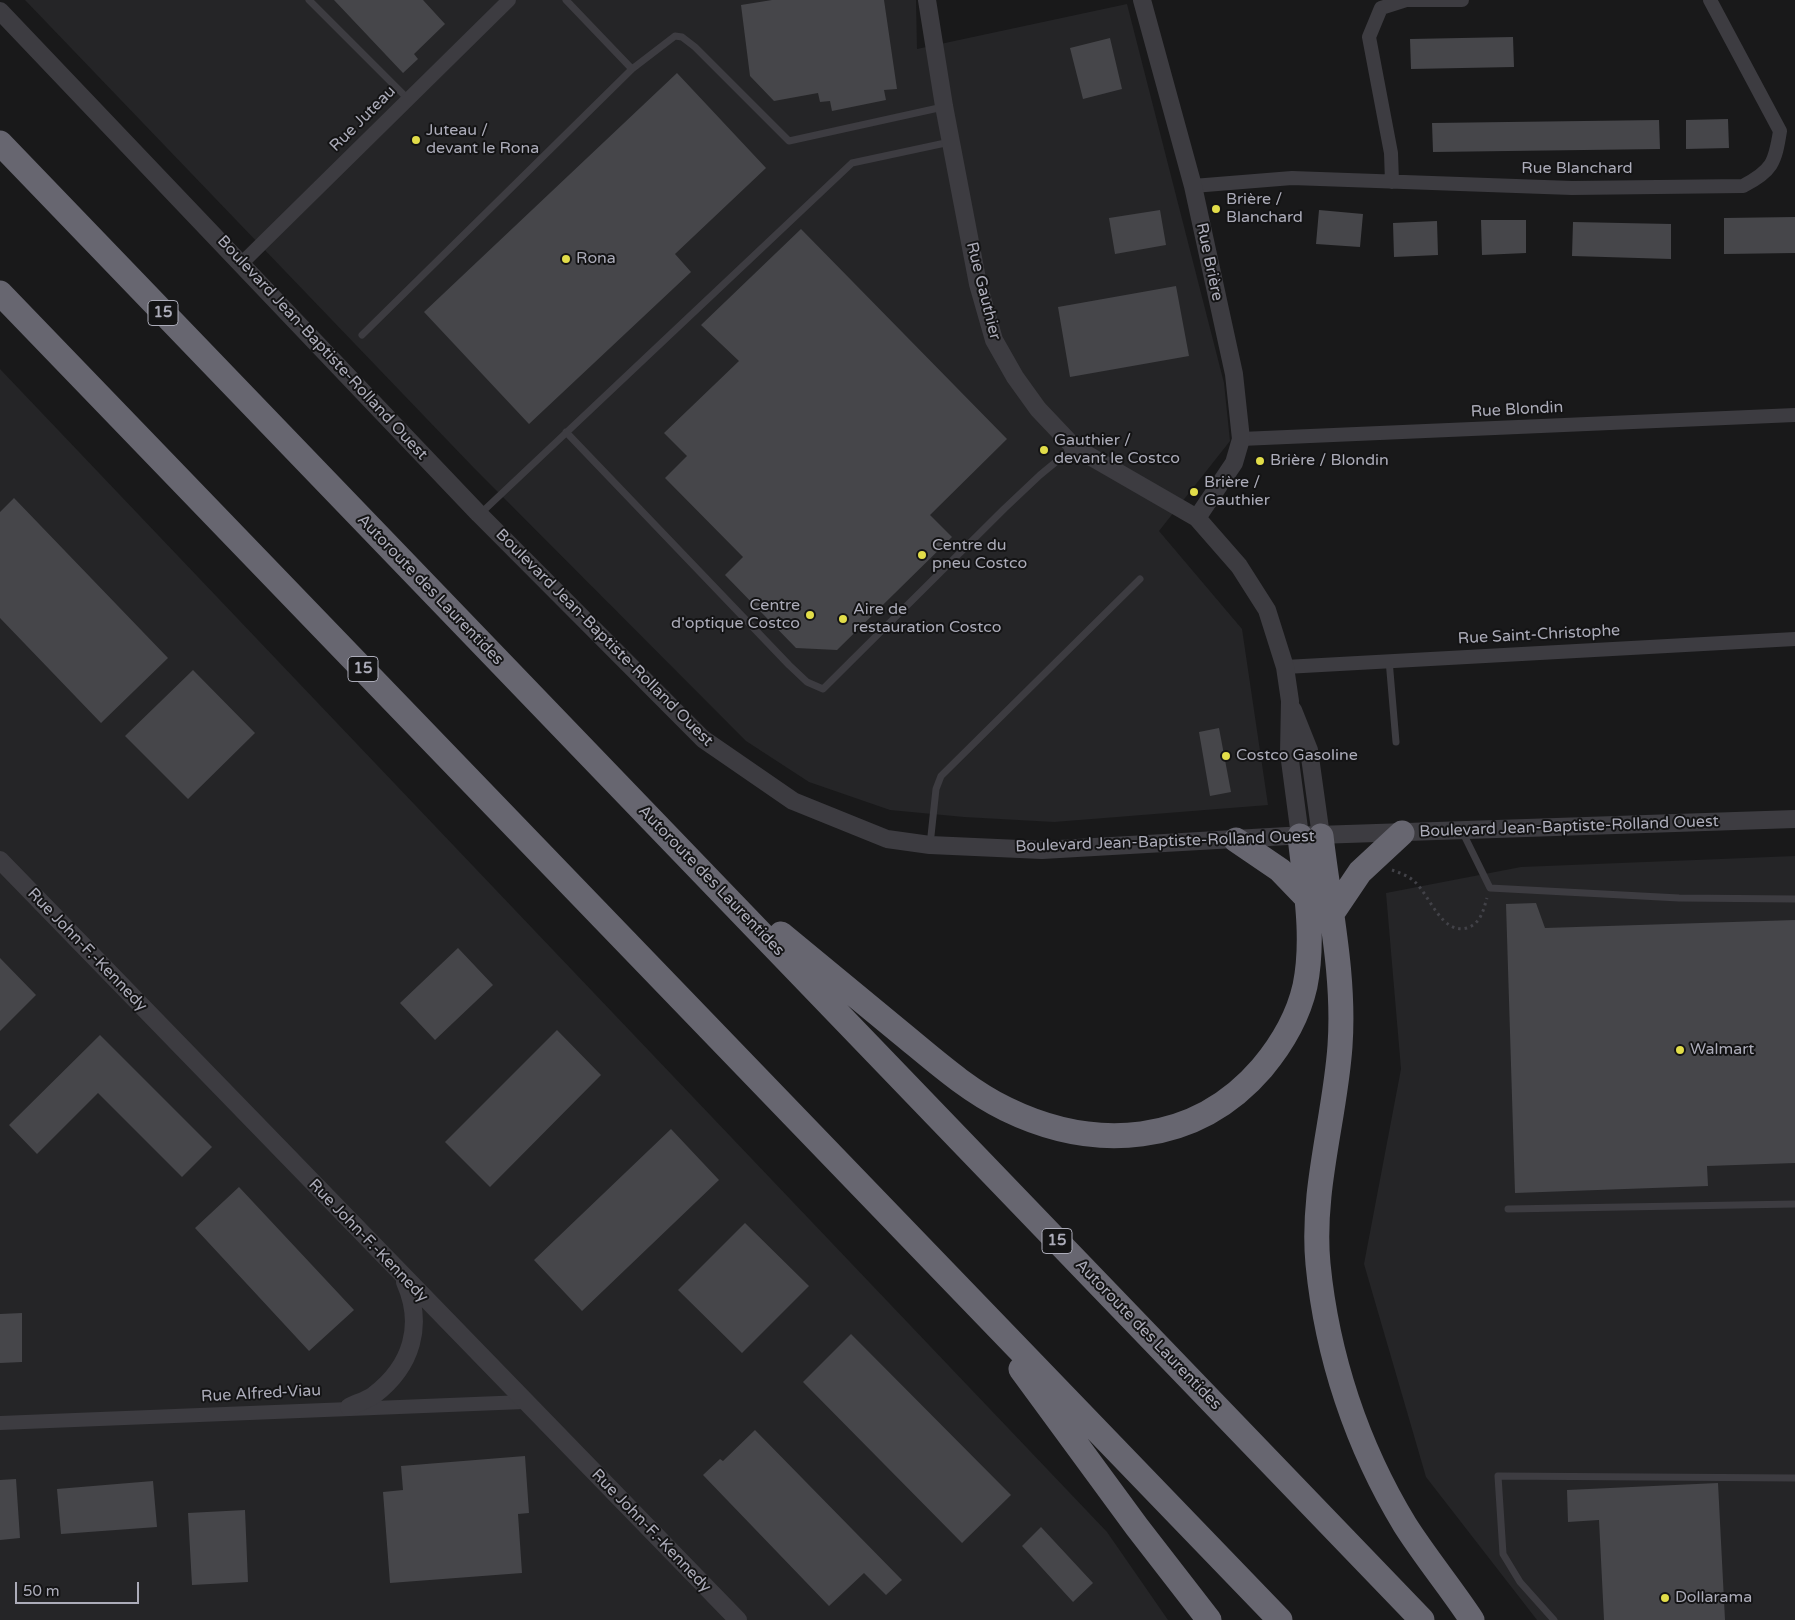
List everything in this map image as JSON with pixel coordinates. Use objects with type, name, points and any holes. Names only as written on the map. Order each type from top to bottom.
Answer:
[{"type":"highway","name":"Autoroute des Laurentides","points":[[0,144],[694,862],[1422,1620]]},
{"type":"highway","name":"15","points":[[0,293],[1280,1620]]},
{"type":"highway","points":[[1333,912],[1360,872],[1402,833]]},
{"type":"highway","points":[[694,862],[934,1060],[971,1088],[1004,1108],[1034,1122],[1058,1130],[1093,1136],[1142,1134],[1184,1124],[1220,1104],[1257,1073],[1284,1038],[1297,1012],[1304,988],[1309,950],[1305,896],[1310,836]]},
{"type":"highway","points":[[1310,836],[1333,912],[1340,985],[1341,1031],[1338,1066],[1319,1200],[1317,1242],[1318,1270],[1328,1330],[1348,1404],[1378,1475],[1418,1545],[1472,1620]]},
{"type":"highway","points":[[1236,840],[1285,875],[1305,896]]},
{"type":"highway","points":[[961,1289],[1136,1527],[1209,1620]]},
{"type":"street","name":"Rue Juteau","points":[[242,263],[509,0]]},
{"type":"street","name":"Rue Gauthier","points":[[927,0],[944,106],[978,284],[994,340],[1015,377],[1038,409],[1074,447],[1197,518],[1239,566],[1267,610],[1285,667],[1290,701],[1289,753],[1310,836]]},
{"type":"street","name":"Rue Brière","points":[[1142,0],[1193,186],[1234,374],[1241,439],[1234,463],[1197,518]]},
{"type":"street","points":[[1392,182],[1391,153],[1369,37],[1381,8],[1406,0],[1462,0]]},
{"type":"street","name":"Rue Blanchard","points":[[1193,186],[1292,178],[1572,188],[1743,186],[1763,176],[1776,155],[1780,131],[1710,0]]},
{"type":"street","name":"Boulevard Jean-Baptiste-Rolland Ouest","points":[[0,11],[479,514],[703,739],[793,801],[887,839],[930,845],[1042,850],[1310,836],[1795,819]]},
{"type":"street","name":"Rue Blondin","points":[[1241,439],[1795,415]]},
{"type":"street","name":"Rue Saint-Christophe","points":[[1285,667],[1795,639]]},
{"type":"street","points":[[1758,820],[1795,831]]},
{"type":"street","name":"Rue John-F.-Kennedy","points":[[0,860],[524,1402],[738,1620]]},
{"type":"street","points":[[349,1407],[373,1396],[387,1382],[402,1364],[412,1343],[415,1320],[409,1291],[403,1277]]},
{"type":"street","name":"Rue Alfred-Viau","points":[[0,1423],[349,1407],[524,1402]]},
{"type":"lane","points":[[309,0],[408,99]]},
{"type":"lane","points":[[566,0],[632,69]]},
{"type":"lane","points":[[362,335],[632,69],[676,36],[682,37],[695,47],[789,141],[944,106]]},
{"type":"lane","points":[[479,514],[852,163],[951,142]]},
{"type":"lane","points":[[566,432],[790,665],[807,682],[823,689],[1004,509],[1040,475],[1074,447]]},
{"type":"lane","points":[[930,845],[936,789],[941,776],[1140,579]]},
{"type":"lane","points":[[1389,660],[1396,742]]},
{"type":"lane","points":[[1462,831],[1490,888],[1679,898],[1795,899]]},
{"type":"lane","points":[[1508,1209],[1795,1204]]},
{"type":"lane","points":[[1554,1620],[1520,1582],[1503,1554],[1498,1476],[1795,1478]]},
{"type":"path","points":[[1389,869],[1415,882],[1449,926],[1458,929],[1474,925],[1481,918],[1490,888]]},
{"type":"shaded area","points":[[25,0],[916,0],[917,49],[1127,4],[1224,383],[1230,441],[1159,531],[1242,629],[1268,805],[1054,822],[964,817],[890,810],[809,782],[746,741],[473,467]]},
{"type":"shaded area","points":[[0,369],[1107,1532],[1168,1620],[0,1620]]},
{"type":"shaded area","points":[[1795,856],[1795,1620],[1537,1620],[1426,1477],[1364,1264],[1401,1069],[1386,893],[1521,867]]},
{"type":"building","points":[[334,0],[423,0],[445,24],[414,54],[418,59],[403,73]]},
{"type":"building","points":[[772,0],[884,0],[897,89],[884,90],[886,100],[832,111],[830,101],[820,102],[818,93],[774,101],[750,76],[741,5]]},
{"type":"building","points":[[1513,37],[1514,67],[1411,69],[1410,39]]},
{"type":"building","points":[[1110,38],[1122,89],[1083,99],[1070,48]]},
{"type":"building","points":[[677,73],[766,168],[675,254],[691,272],[529,424],[424,312]]},
{"type":"building","points":[[1728,119],[1729,148],[1686,149],[1686,120]]},
{"type":"building","points":[[1659,120],[1660,149],[1433,152],[1432,123]]},
{"type":"building","points":[[1160,210],[1166,245],[1115,254],[1109,218]]},
{"type":"building","points":[[1319,210],[1363,214],[1360,247],[1316,244]]},
{"type":"building","points":[[1795,217],[1795,253],[1724,254],[1724,218]]},
{"type":"building","points":[[1481,220],[1526,220],[1526,253],[1482,255]]},
{"type":"building","points":[[1437,221],[1438,255],[1394,257],[1393,223]]},
{"type":"building","points":[[1573,222],[1671,224],[1671,259],[1572,256]]},
{"type":"building","points":[[801,229],[1007,439],[930,515],[952,537],[837,650],[796,648],[725,575],[743,557],[665,478],[687,456],[664,433],[739,361],[701,325]]},
{"type":"building","points":[[1176,286],[1189,356],[1070,377],[1058,307]]},
{"type":"building","points":[[14,498],[168,658],[101,723],[0,618],[0,512]]},
{"type":"building","points":[[193,670],[255,733],[188,799],[125,736]]},
{"type":"building","points":[[1219,728],[1231,792],[1210,796],[1199,732]]},
{"type":"building","points":[[1536,903],[1545,928],[1795,920],[1795,1163],[1707,1166],[1708,1186],[1515,1193],[1506,904]]},
{"type":"building","points":[[458,948],[493,985],[435,1040],[400,1003]]},
{"type":"building","points":[[0,958],[36,995],[0,1031]]},
{"type":"building","points":[[557,1030],[601,1075],[490,1187],[445,1142]]},
{"type":"building","points":[[100,1035],[212,1147],[182,1177],[98,1093],[37,1154],[9,1125]]},
{"type":"building","points":[[671,1129],[719,1180],[582,1311],[534,1260]]},
{"type":"building","points":[[239,1187],[354,1310],[309,1351],[195,1228]]},
{"type":"building","points":[[745,1223],[809,1286],[742,1353],[678,1290]]},
{"type":"building","points":[[22,1313],[22,1362],[0,1363],[0,1314]]},
{"type":"building","points":[[851,1334],[1011,1495],[962,1543],[803,1382]]},
{"type":"building","points":[[755,1430],[902,1580],[886,1595],[864,1573],[829,1606],[703,1475],[720,1459],[723,1461]]},
{"type":"building","points":[[525,1456],[529,1513],[518,1514],[522,1573],[390,1583],[383,1492],[403,1490],[401,1466]]},
{"type":"building","points":[[16,1479],[20,1538],[0,1540],[0,1480]]},
{"type":"building","points":[[153,1481],[157,1527],[61,1534],[57,1489]]},
{"type":"building","points":[[1718,1483],[1725,1620],[1604,1620],[1599,1520],[1568,1522],[1567,1490]]},
{"type":"building","points":[[245,1510],[248,1582],[192,1585],[188,1513]]},
{"type":"building","points":[[1041,1527],[1093,1583],[1073,1602],[1022,1546]]},
{"type":"place","name":"Juteau / devant le Rona","points":[[416,140]]},
{"type":"place","name":"Brière / Blanchard","points":[[1216,209]]},
{"type":"place","name":"Rona","points":[[566,259]]},
{"type":"place","name":"Gauthier / devant le Costco","points":[[1044,450]]},
{"type":"place","name":"Brière / Blondin","points":[[1260,461]]},
{"type":"place","name":"Brière / Gauthier","points":[[1194,492]]},
{"type":"place","name":"Centre du pneu Costco","points":[[922,555]]},
{"type":"place","name":"Centre d'optique Costco","points":[[810,615]]},
{"type":"place","name":"Aire de restauration Costco","points":[[843,619]]},
{"type":"place","name":"Costco Gasoline","points":[[1226,756]]},
{"type":"place","name":"Walmart","points":[[1680,1050]]},
{"type":"place","name":"Dollarama","points":[[1665,1598]]}]
